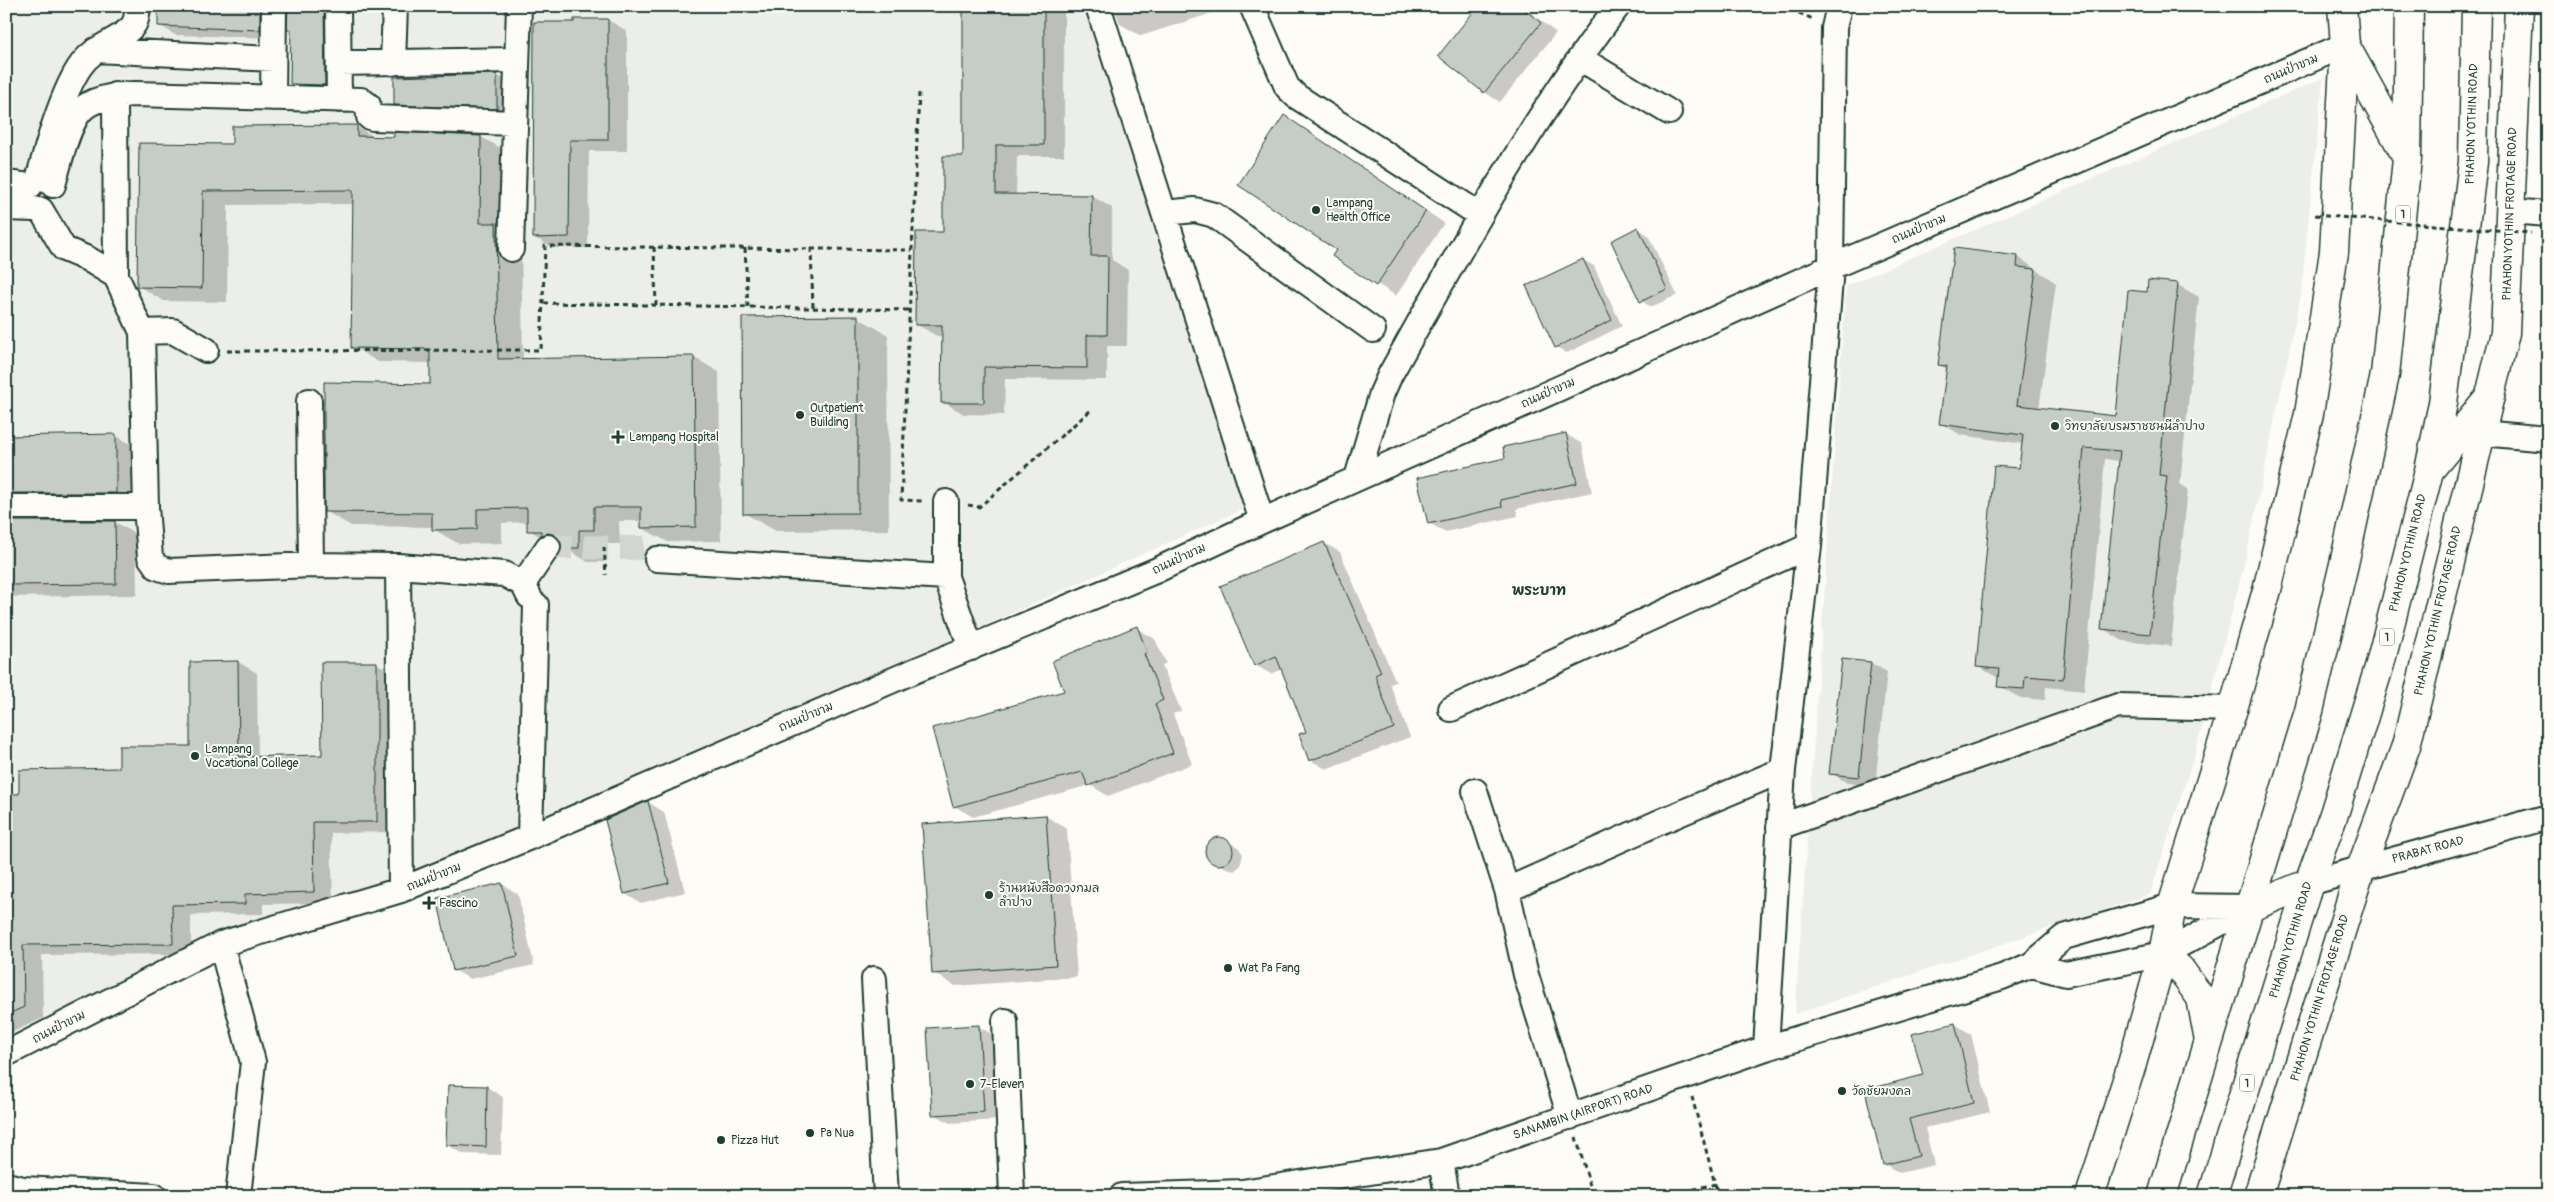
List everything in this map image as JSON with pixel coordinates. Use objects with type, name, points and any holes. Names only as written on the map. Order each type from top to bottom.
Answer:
[{"type":"main road","points":[[2090,1196],[2132,1064],[2163,954],[2172,906],[2233,709],[2267,590],[2309,414],[2334,252],[2345,45],[2342,6]]},
{"type":"main road","name":"1","points":[[2162,1196],[2309,711],[2382,393],[2408,159],[2409,6]]},
{"type":"main road","name":"PHAHON YOTHIN ROAD","points":[[2212,1196],[2308,884],[2334,814],[2380,664],[2429,470],[2443,403],[2473,162],[2476,6]]},
{"type":"main road","name":"PHAHON YOTHIN FROTAGE ROAD","points":[[2258,1196],[2361,868],[2406,746],[2505,334],[2519,6]]},
{"type":"main road","points":[[2345,45],[2408,159]]},
{"type":"main road","points":[[2429,470],[2490,396]]},
{"type":"main road","points":[[2251,907],[2308,884]]},
{"type":"main road","points":[[2163,954],[2180,969],[2201,998],[2208,1040]]},
{"type":"street","points":[[116,276],[88,258],[64,249],[42,196],[68,89],[80,67],[96,50],[131,28],[135,22],[138,6]]},
{"type":"street","points":[[273,98],[274,6]]},
{"type":"street","points":[[338,6],[339,100]]},
{"type":"street","points":[[393,63],[395,6]]},
{"type":"street","points":[[510,249],[519,6]]},
{"type":"street","points":[[1098,6],[1262,521]]},
{"type":"street","points":[[1252,6],[1287,87],[1296,96],[1480,216]]},
{"type":"street","points":[[1357,478],[1382,393],[1390,374],[1532,129],[1614,8]]},
{"type":"street","points":[[1766,1048],[1778,827],[1809,546],[1830,267],[1836,17]]},
{"type":"street","name":"ถนนป่าขาม","points":[[6,1054],[222,944],[401,890],[530,837],[1155,571],[1357,478],[1830,267],[2345,45]]},
{"type":"street","points":[[96,50],[273,59]]},
{"type":"street","points":[[1581,59],[1669,112]]},
{"type":"street","points":[[339,64],[517,60]]},
{"type":"street","points":[[6,208],[42,196],[74,120],[85,106],[115,95],[339,100],[366,102],[369,117],[373,118],[515,123]]},
{"type":"street","points":[[115,95],[116,276],[142,332],[146,507],[150,557],[158,566],[169,571],[311,565],[398,566],[504,574],[529,595]]},
{"type":"street","points":[[6,183],[42,196]]},
{"type":"street","points":[[1164,213],[1195,210],[1214,215],[1373,330]]},
{"type":"street","points":[[2510,211],[2548,214]]},
{"type":"street","points":[[142,332],[173,331],[214,351]]},
{"type":"street","points":[[309,401],[311,565]]},
{"type":"street","points":[[2481,433],[2548,439]]},
{"type":"street","points":[[946,502],[946,577],[971,648]]},
{"type":"street","points":[[6,507],[146,507]]},
{"type":"street","points":[[530,837],[529,595],[548,546]]},
{"type":"street","points":[[1451,708],[1809,546]]},
{"type":"street","points":[[658,561],[946,577]]},
{"type":"street","points":[[398,566],[401,890]]},
{"type":"street","points":[[1778,827],[2118,706],[2233,709]]},
{"type":"street","points":[[1507,890],[1662,820],[1783,770]]},
{"type":"street","points":[[1475,791],[1507,890],[1526,975],[1570,1117]]},
{"type":"street","name":"PRABAT ROAD","points":[[2308,884],[2548,817]]},
{"type":"street","name":"SANAMBIN (AIRPORT) ROAD","points":[[1122,1196],[1242,1194],[1441,1161],[1766,1048],[2002,977],[2032,965],[2064,937],[2172,906],[2251,907]]},
{"type":"street","points":[[2032,965],[2066,974],[2163,954],[2251,907]]},
{"type":"street","points":[[222,944],[254,1062],[238,1196]]},
{"type":"street","points":[[874,979],[886,1196]]},
{"type":"street","points":[[1005,1021],[1012,1196]]},
{"type":"street","points":[[1441,1161],[1447,1196]]},
{"type":"street","points":[[6,1185],[23,1189],[154,1196]]},
{"type":"path","points":[[1782,6],[1836,17]]},
{"type":"path","points":[[919,93],[901,500],[946,502],[979,507],[1090,411]]},
{"type":"path","points":[[2315,215],[2531,233]]},
{"type":"path","points":[[214,351],[541,350],[545,246],[912,250]]},
{"type":"path","points":[[654,247],[656,305]]},
{"type":"path","points":[[744,248],[748,307]]},
{"type":"path","points":[[811,248],[813,308]]},
{"type":"path","points":[[543,303],[909,310]]},
{"type":"path","points":[[604,547],[606,575]]},
{"type":"path","points":[[1686,1076],[1719,1196]]},
{"type":"path","points":[[1570,1117],[1593,1196]]},
{"type":"path","points":[[1667,1196],[1715,1184]]},
{"type":"shaded area","name":"Lampang Hospital","points":[[6,6],[1090,6],[1252,505],[386,895],[221,944],[6,1038]]},
{"type":"shaded area","name":"วิทยาลัยบรมราชชนนีลำปาง","points":[[2323,78],[2301,294],[2246,557],[2196,750],[2150,894],[1795,1014],[1846,286]]},
{"type":"building","points":[[158,6],[260,6],[260,30],[158,26]]},
{"type":"building","points":[[288,6],[324,6],[325,85],[290,84],[291,30],[287,30]]},
{"type":"building","points":[[963,6],[1044,6],[1044,145],[996,145],[996,194],[1092,195],[1091,256],[1108,256],[1107,335],[1087,335],[1087,368],[984,367],[984,403],[941,403],[942,325],[915,325],[916,232],[943,232],[943,156],[963,156]]},
{"type":"building","points":[[1478,6],[1520,6],[1541,23],[1484,93],[1438,56]]},
{"type":"building","points":[[574,19],[608,19],[608,140],[570,140],[569,237],[533,238],[534,22],[574,22]]},
{"type":"building","points":[[497,74],[497,109],[394,105],[394,77]]},
{"type":"building","points":[[1284,115],[1426,211],[1376,286],[1332,256],[1336,250],[1238,185]]},
{"type":"building","points":[[357,125],[357,136],[394,137],[394,132],[481,136],[480,223],[496,223],[498,359],[694,356],[696,527],[641,528],[641,507],[594,507],[594,530],[579,530],[579,548],[562,548],[560,541],[555,535],[548,533],[541,535],[541,531],[527,531],[527,508],[477,509],[477,529],[432,530],[432,513],[324,512],[324,382],[430,384],[430,349],[351,348],[353,190],[203,191],[202,288],[137,287],[139,143],[232,144],[232,126]]},
{"type":"building","points":[[1638,227],[1667,289],[1640,302],[1611,241]]},
{"type":"building","points":[[1954,248],[2018,256],[2017,267],[2036,269],[2017,405],[2116,416],[2128,290],[2147,292],[2148,280],[2178,283],[2159,475],[2167,476],[2150,634],[2101,629],[2120,451],[2084,448],[2063,679],[2025,676],[2024,689],[1997,687],[1999,669],[1976,667],[1994,466],[2019,468],[2023,435],[1939,424],[1947,366],[1938,365]]},
{"type":"building","points":[[1583,259],[1612,320],[1555,348],[1526,286]]},
{"type":"building","name":"Outpatient Building","points":[[858,316],[858,513],[743,514],[742,317]]},
{"type":"building","points":[[1566,433],[1577,483],[1501,500],[1502,507],[1428,524],[1417,478],[1505,458],[1503,447]]},
{"type":"building","points":[[116,434],[116,493],[6,493],[6,436]]},
{"type":"building","points":[[6,521],[115,521],[116,584],[6,585]]},
{"type":"building","points":[[1324,542],[1381,672],[1375,675],[1394,728],[1309,761],[1299,734],[1306,732],[1276,656],[1254,666],[1220,586]]},
{"type":"building","points":[[1137,626],[1147,652],[1144,654],[1163,700],[1155,704],[1173,753],[1088,786],[1082,772],[953,807],[932,728],[1064,691],[1052,661]]},
{"type":"building","points":[[1842,659],[1871,662],[1859,777],[1829,774]]},
{"type":"building","points":[[238,661],[239,757],[322,755],[321,662],[377,662],[377,822],[313,822],[314,892],[245,894],[245,904],[172,905],[173,944],[23,945],[24,1007],[6,1015],[6,794],[19,794],[19,770],[119,768],[119,746],[190,746],[190,662]]},
{"type":"building","points":[[648,801],[669,883],[624,894],[605,820]]},
{"type":"building","name":"ร้านหนังสือดวงกมล ลำปาง","points":[[1046,815],[1056,965],[932,974],[922,824]]},
{"type":"building","points":[[1219,837],[1229,841],[1233,851],[1229,861],[1219,865],[1209,861],[1205,851],[1209,841]]},
{"type":"building","points":[[502,883],[518,956],[453,971],[437,898]]},
{"type":"building","points":[[1955,1023],[1974,1103],[1909,1119],[1919,1156],[1883,1165],[1865,1090],[1923,1075],[1912,1034]]},
{"type":"building","points":[[979,1025],[984,1112],[932,1115],[927,1028]]},
{"type":"building","points":[[448,1085],[487,1086],[486,1147],[446,1145]]},
{"type":"tunnel","points":[[548,547],[650,548]]},
{"type":"place","name":"Lampang Health Office","points":[[1316,210]]},
{"type":"place","name":"Outpatient Building","points":[[800,415]]},
{"type":"place","name":"วิทยาลัยบรมราชชนนีลำปาง","points":[[2055,426]]},
{"type":"place","name":"Lampang Hospital","points":[[618,437]]},
{"type":"place","name":"Lampang Vocational College","points":[[195,756]]},
{"type":"place","name":"ร้านหนังสือดวงกมล ลำปาง","points":[[989,895]]},
{"type":"place","name":"Fascino","points":[[429,903]]},
{"type":"place","name":"Wat Pa Fang","points":[[1228,968]]},
{"type":"place","name":"7-Eleven","points":[[970,1084]]},
{"type":"place","name":"วัดชัยมงคล","points":[[1842,1091]]},
{"type":"place","name":"Pa Nua","points":[[810,1133]]},
{"type":"place","name":"Pizza Hut","points":[[721,1140]]},
{"type":"district","name":"พระบาท","points":[[1539,590]]}]
